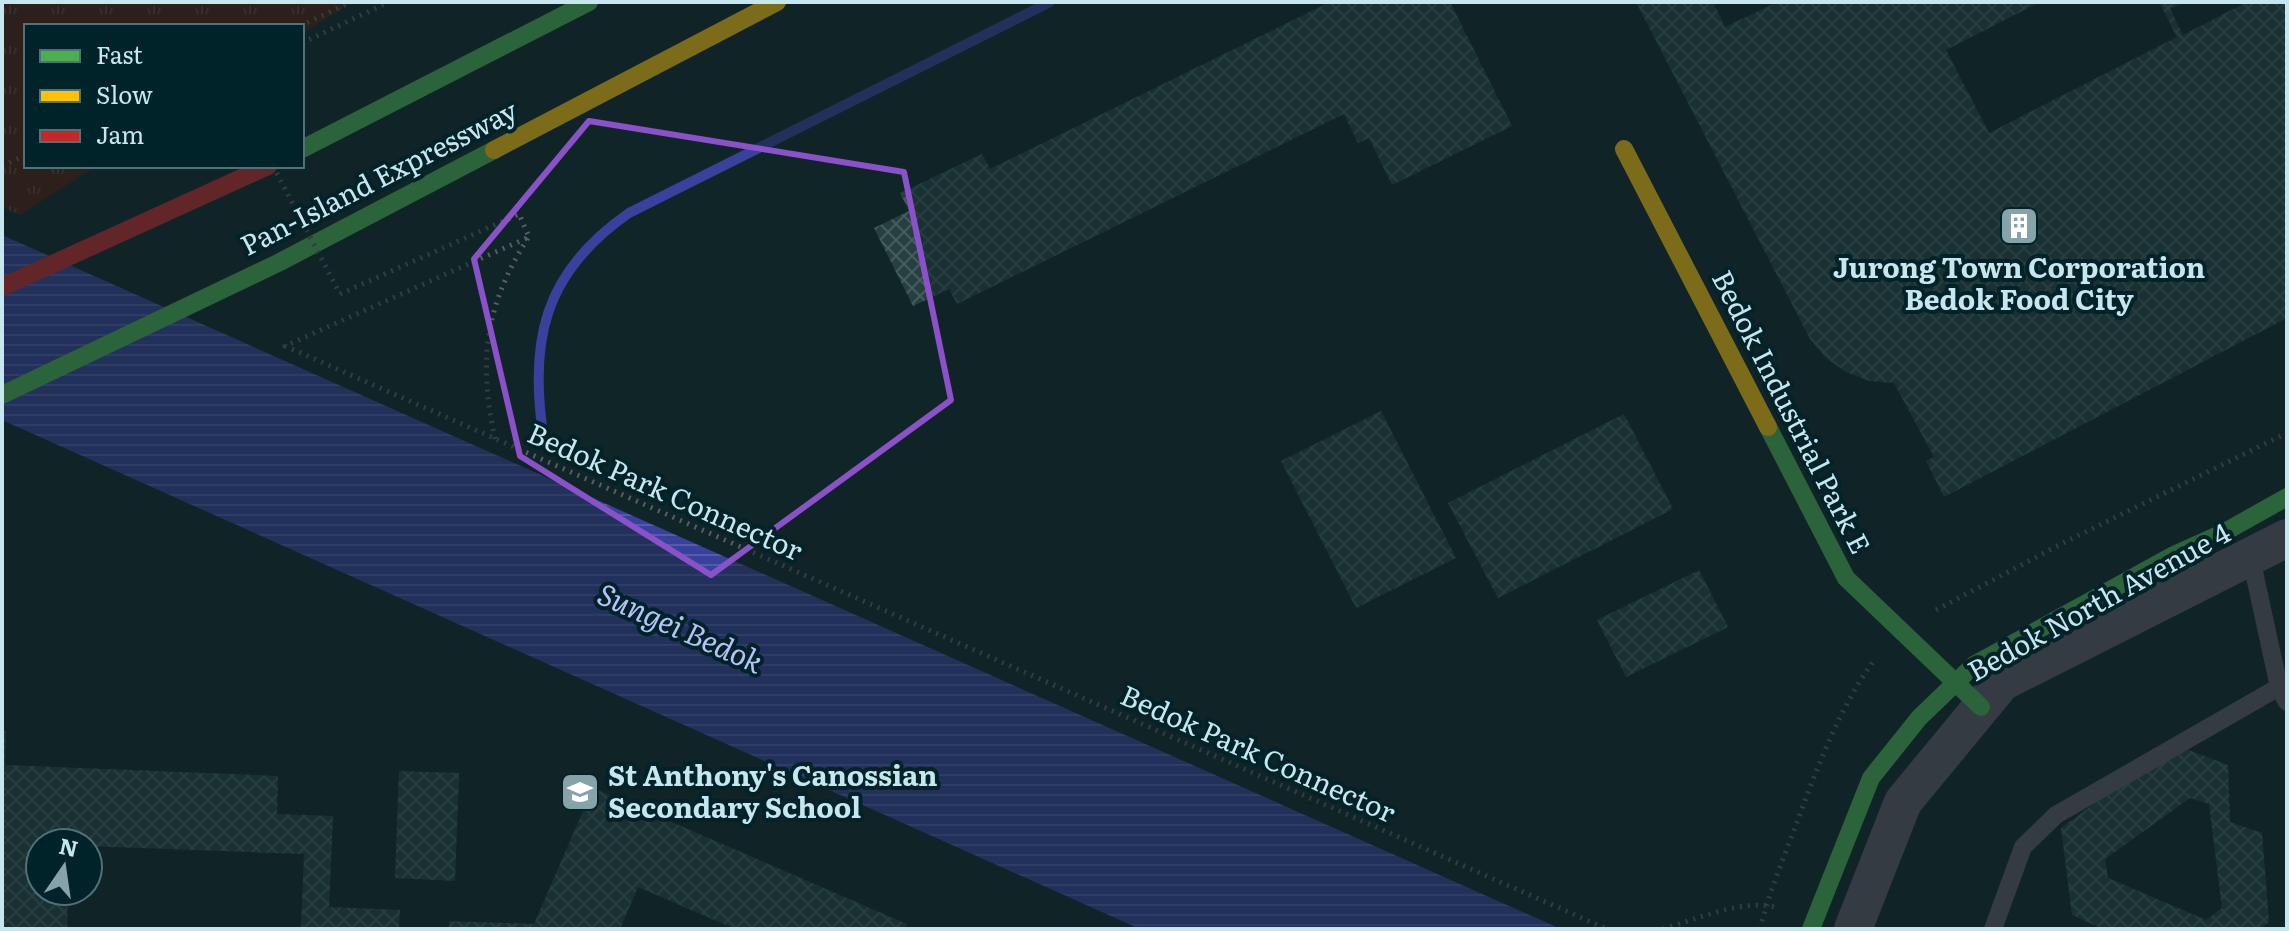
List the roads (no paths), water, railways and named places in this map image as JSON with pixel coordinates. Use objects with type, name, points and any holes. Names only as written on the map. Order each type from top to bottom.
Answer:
[{"type":"main road","points":[[304,148],[589,2]]},
{"type":"main road","name":"Pan-Island Expressway","points":[[2,395],[278,263],[777,2]]},
{"type":"main road","name":"Bedok Industrial Park E","points":[[1624,149],[1846,578],[1968,695]]},
{"type":"main road","points":[[2,287],[266,168]]},
{"type":"main road","name":"Bedok North Avenue 4","points":[[1811,929],[1871,778],[1919,718],[1968,695],[1974,665],[2287,497]]},
{"type":"street","name":"Bedok North Avenue 4","points":[[1853,929],[1903,802],[1968,695],[2002,682],[2287,538]]},
{"type":"lane","points":[[1993,929],[2023,847],[2056,815],[2283,694],[2251,558]]},
{"type":"water","name":"Sungei Bedok","points":[[2,235],[1561,929],[1140,929],[2,420]]},
{"type":"waterway","points":[[544,440],[539,371],[541,340],[561,285],[578,259],[600,236],[629,213],[1050,2]]},
{"type":"place","name":"Jurong Town Corporation Bedok Food City","points":[[2019,226]]},
{"type":"place","name":"St Anthony's Canossian Secondary School","points":[[580,792]]}]
